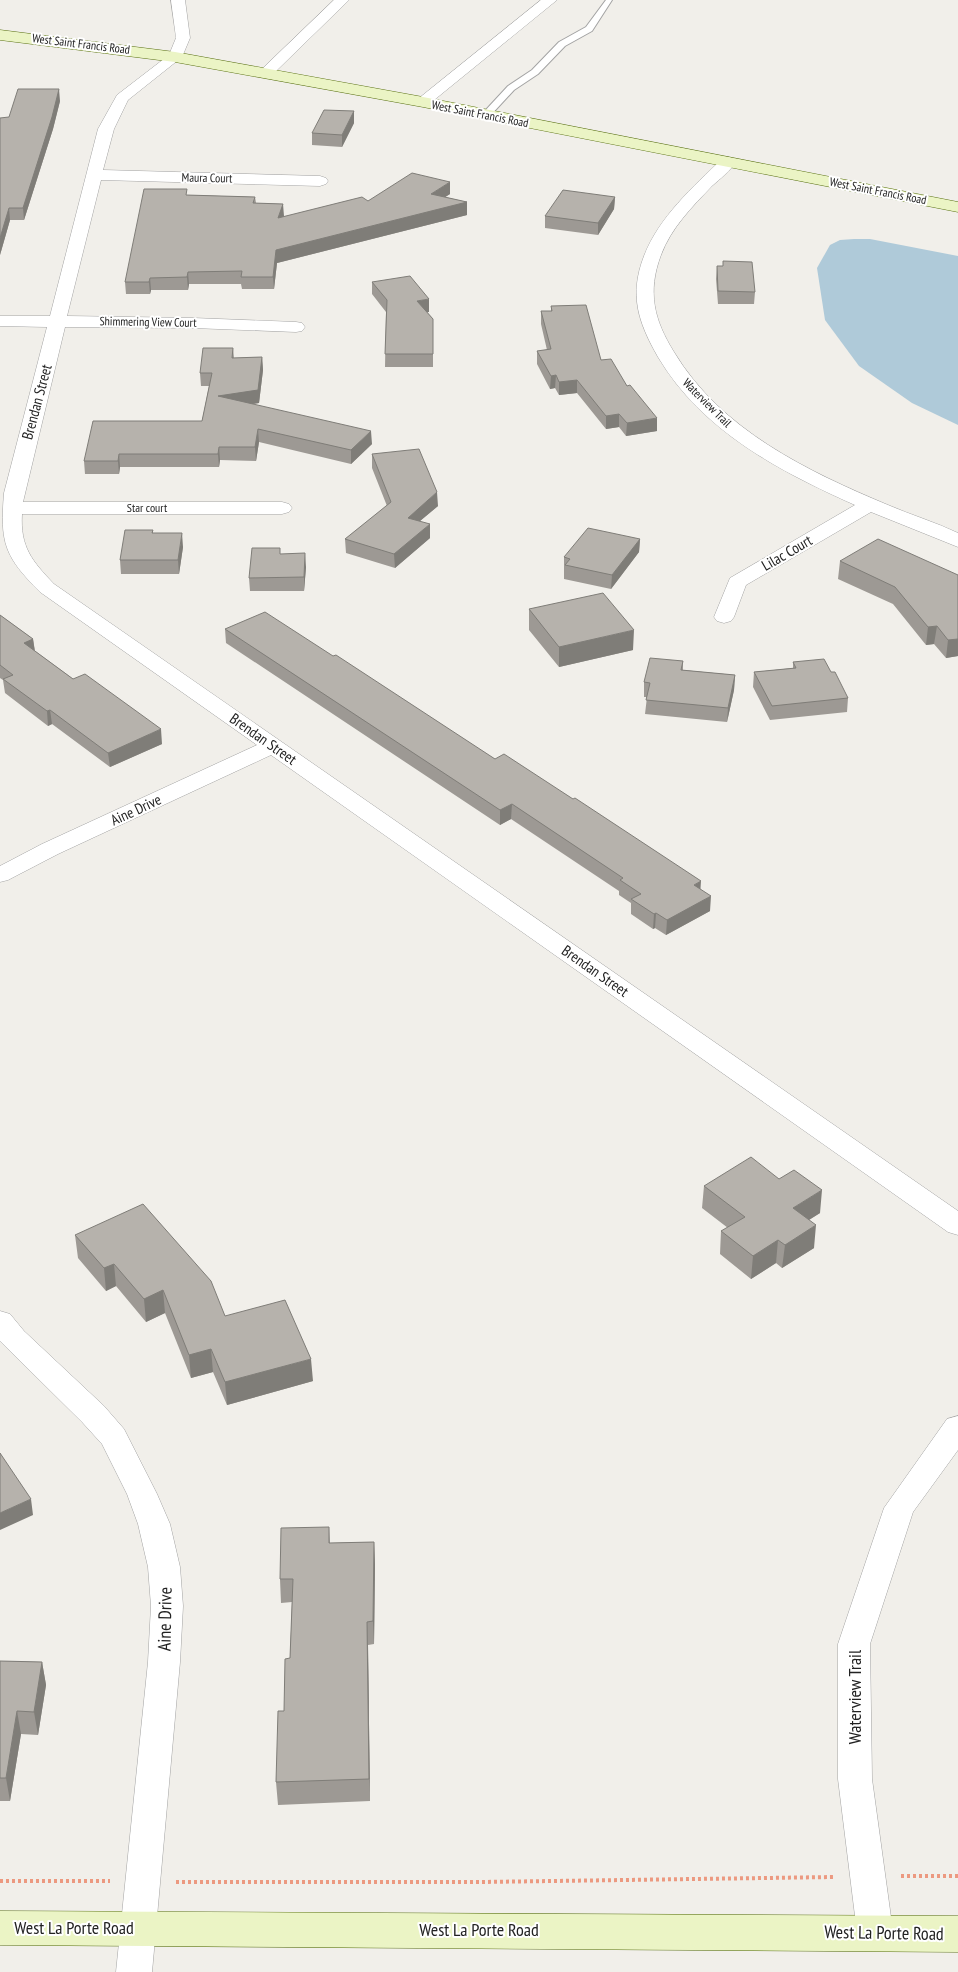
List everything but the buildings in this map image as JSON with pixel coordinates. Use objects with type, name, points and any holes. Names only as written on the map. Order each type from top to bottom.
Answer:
[{"type":"street","points":[[175,57],[183,38],[178,0]]},
{"type":"street","points":[[266,73],[342,0]]},
{"type":"street","points":[[423,102],[550,0]]},
{"type":"street","name":"West Saint Francis Road","points":[[0,34],[175,57],[266,73],[958,206]]},
{"type":"street","name":"Brendan Street","points":[[175,57],[122,98],[106,129],[14,493],[11,508],[11,539],[19,556],[47,588],[958,1225]]},
{"type":"street","name":"Waterview Trail","points":[[728,162],[674,219],[655,248],[649,266],[645,287],[649,324],[669,363],[695,395],[732,429],[783,463],[870,505],[958,541]]},
{"type":"street","name":"Maura Court","points":[[94,176],[320,181]]},
{"type":"street","name":"Shimmering View Court","points":[[0,321],[193,323],[296,327]]},
{"type":"street","name":"Lilac Court","points":[[724,617],[737,582],[870,505]]},
{"type":"street","name":"Star court","points":[[11,508],[282,508]]},
{"type":"street","name":"Aine Drive","points":[[0,876],[50,849],[273,746]]},
{"type":"street","name":"Aine Drive","points":[[5,1334],[93,1414],[113,1438],[142,1494],[154,1524],[164,1567],[168,1606],[166,1634],[134,1972]]},
{"type":"street","name":"Waterview Trail","points":[[875,1932],[856,1779],[854,1644],[899,1508],[958,1427]]},
{"type":"street","name":"West La Porte Road","points":[[0,1928],[958,1934]]},
{"type":"lane","points":[[486,115],[511,88],[535,72],[562,44],[590,30],[609,0]]},
{"type":"path","points":[[0,1882],[482,1882],[958,1876]]},
{"type":"water","points":[[870,239],[958,256],[958,425],[912,403],[859,366],[825,320],[817,268],[830,245],[840,240]]}]
